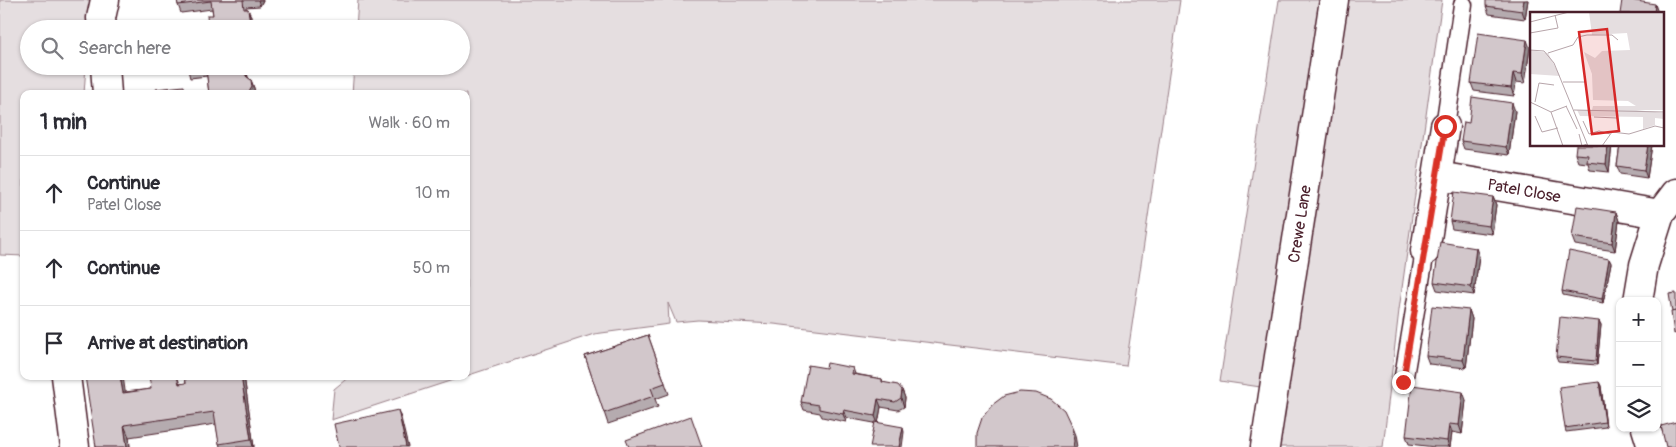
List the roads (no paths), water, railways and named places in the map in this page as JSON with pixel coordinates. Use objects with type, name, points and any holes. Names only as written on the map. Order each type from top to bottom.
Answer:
[{"type":"street","points":[[101,20],[105,0]]},
{"type":"street","name":"Crewe Lane","points":[[1264,447],[1334,0]]},
{"type":"street","points":[[105,75],[106,90]]},
{"type":"street","points":[[1425,251],[1445,126]]},
{"type":"street","name":"Patel Close","points":[[1438,176],[1668,203]]},
{"type":"street","points":[[1639,297],[1644,265],[1668,203]]},
{"type":"street","points":[[67,380],[75,447]]},
{"type":"street","points":[[1647,432],[1652,447]]},
{"type":"lane","points":[[1445,126],[1463,4]]},
{"type":"lane","points":[[1403,382],[1425,251]]}]
